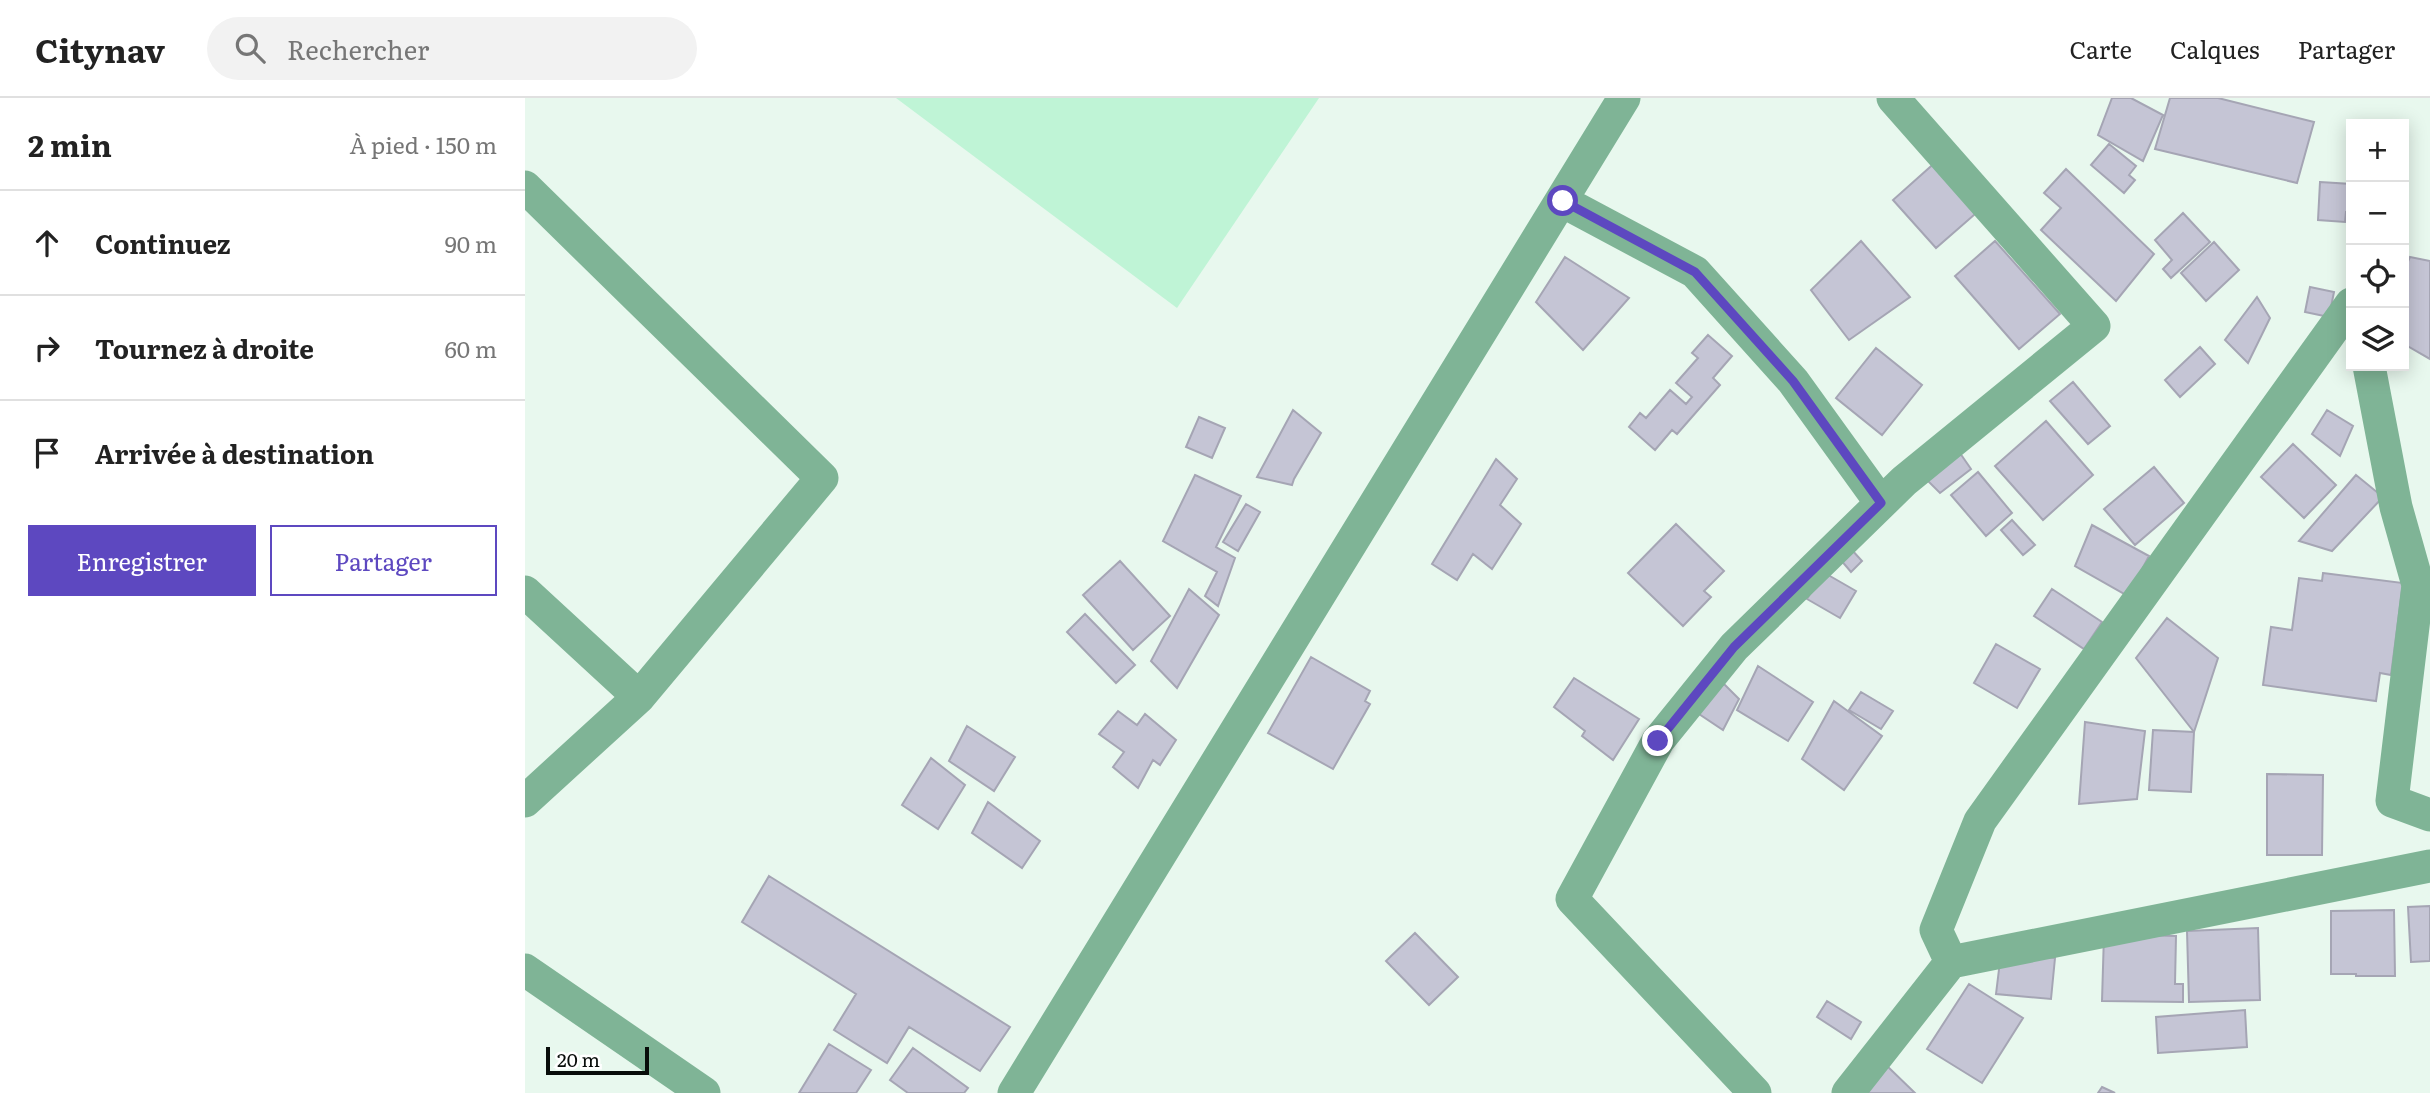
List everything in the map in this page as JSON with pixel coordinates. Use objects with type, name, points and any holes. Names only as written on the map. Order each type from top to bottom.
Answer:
[{"type":"street","points":[[1014,1093],[1624,98]]},
{"type":"street","points":[[1755,1093],[1572,899],[1658,741],[1734,647],[1904,481],[2094,326],[1893,98]]},
{"type":"street","points":[[525,187],[822,478],[639,698],[525,801]]},
{"type":"street","points":[[1563,201],[1695,272],[1793,381],[1881,503]]},
{"type":"street","points":[[1951,962],[1935,930],[1980,821],[2348,308]]},
{"type":"street","points":[[2370,371],[2396,507],[2424,594],[2392,801],[2430,815]]},
{"type":"street","points":[[525,593],[639,698]]},
{"type":"street","points":[[1848,1093],[1951,962],[2430,866]]},
{"type":"street","points":[[525,970],[704,1093]]},
{"type":"green space","points":[[896,98],[1319,98],[1177,308]]},
{"type":"building","points":[[2112,98],[2131,98],[2163,115],[2143,161],[2098,135]]},
{"type":"building","points":[[2170,98],[2218,98],[2314,122],[2297,183],[2155,149]]},
{"type":"building","points":[[2109,144],[2136,166],[2129,175],[2135,180],[2124,193],[2091,165]]},
{"type":"building","points":[[1938,160],[1982,208],[1936,248],[1893,200]]},
{"type":"building","points":[[2066,169],[2154,254],[2116,301],[2041,230],[2061,208],[2044,193]]},
{"type":"building","points":[[2320,182],[2346,184],[2345,222],[2318,220]]},
{"type":"building","points":[[2183,213],[2210,242],[2171,278],[2163,269],[2172,260],[2155,240]]},
{"type":"building","points":[[1861,241],[1910,297],[1849,340],[1811,290]]},
{"type":"building","points":[[1995,241],[2060,314],[2019,349],[1955,276]]},
{"type":"building","points":[[2214,242],[2239,270],[2206,301],[2181,273]]},
{"type":"building","points":[[1565,257],[1629,298],[1583,350],[1536,302]]},
{"type":"building","points":[[2410,257],[2430,261],[2430,359],[2409,347]]},
{"type":"building","points":[[2310,287],[2334,292],[2329,317],[2305,312]]},
{"type":"building","points":[[2257,297],[2270,318],[2248,363],[2225,340]]},
{"type":"building","points":[[1708,335],[1732,356],[1713,378],[1720,385],[1677,434],[1672,430],[1655,450],[1629,427],[1640,413],[1646,418],[1670,390],[1686,404],[1692,397],[1676,383],[1698,358],[1692,353]]},
{"type":"building","points":[[2200,347],[2215,364],[2180,397],[2165,380]]},
{"type":"building","points":[[1876,348],[1922,385],[1882,435],[1836,398]]},
{"type":"building","points":[[2073,382],[2110,426],[2088,444],[2050,401]]},
{"type":"building","points":[[1293,410],[1321,433],[1292,485],[1257,477]]},
{"type":"building","points":[[2327,410],[2353,426],[2340,456],[2312,434]]},
{"type":"building","points":[[1199,417],[1225,428],[1212,458],[1186,447]]},
{"type":"building","points":[[2046,421],[2093,475],[2043,520],[1995,466]]},
{"type":"building","points":[[1953,443],[1971,469],[1940,493],[1921,474]]},
{"type":"building","points":[[2293,444],[2336,485],[2304,518],[2261,477]]},
{"type":"building","points":[[1496,459],[1517,479],[1500,505],[1521,524],[1492,569],[1473,554],[1457,580],[1432,564]]},
{"type":"building","points":[[2154,467],[2184,503],[2135,545],[2104,509]]},
{"type":"building","points":[[1978,472],[2012,513],[1986,536],[1951,495]]},
{"type":"building","points":[[1195,475],[1241,496],[1216,547],[1235,558],[1218,606],[1205,596],[1217,572],[1163,541]]},
{"type":"building","points":[[2356,475],[2383,497],[2332,551],[2299,541]]},
{"type":"building","points":[[1246,504],[1260,512],[1238,551],[1223,542]]},
{"type":"building","points":[[2012,520],[2035,545],[2023,555],[2001,530]]},
{"type":"building","points":[[1676,524],[1724,571],[1704,591],[1711,597],[1683,626],[1628,573]]},
{"type":"building","points":[[2092,525],[2149,556],[2128,596],[2075,566]]},
{"type":"building","points":[[1851,549],[1862,561],[1851,572],[1840,559]]},
{"type":"building","points":[[1120,561],[1170,616],[1133,650],[1083,595]]},
{"type":"building","points":[[1823,572],[1856,591],[1840,618],[1807,599]]},
{"type":"building","points":[[2323,573],[2403,583],[2391,675],[2380,673],[2376,701],[2263,685],[2271,627],[2292,630],[2299,578],[2322,581]]},
{"type":"building","points":[[1189,589],[1219,615],[1177,688],[1151,661]]},
{"type":"building","points":[[2052,589],[2102,622],[2084,649],[2034,616]]},
{"type":"building","points":[[1085,614],[1135,665],[1116,683],[1067,632]]},
{"type":"building","points":[[2167,618],[2218,658],[2194,732],[2136,658]]},
{"type":"building","points":[[1996,644],[2040,669],[2017,708],[1974,683]]},
{"type":"building","points":[[1311,657],[1370,691],[1365,701],[1370,704],[1333,769],[1268,733]]},
{"type":"building","points":[[1758,666],[1813,702],[1788,741],[1737,710]]},
{"type":"building","points":[[1716,676],[1739,699],[1723,730],[1693,710]]},
{"type":"building","points":[[1574,678],[1639,719],[1613,760],[1582,736],[1585,731],[1554,707]]},
{"type":"building","points":[[1861,692],[1893,711],[1881,729],[1849,710]]},
{"type":"building","points":[[1834,701],[1882,736],[1844,790],[1802,759]]},
{"type":"building","points":[[1118,711],[1137,725],[1145,714],[1176,740],[1160,765],[1153,760],[1138,788],[1113,767],[1124,752],[1099,734]]},
{"type":"building","points":[[2085,722],[2145,731],[2137,799],[2079,804]]},
{"type":"building","points":[[967,726],[1015,757],[994,791],[949,761]]},
{"type":"building","points":[[2153,730],[2194,732],[2191,792],[2149,790]]},
{"type":"building","points":[[931,758],[965,785],[938,829],[902,805]]},
{"type":"building","points":[[2267,774],[2323,775],[2322,855],[2267,855]]},
{"type":"building","points":[[988,802],[1040,841],[1022,868],[972,833]]},
{"type":"building","points":[[769,876],[1010,1027],[980,1071],[909,1027],[887,1063],[834,1030],[856,994],[742,922]]},
{"type":"building","points":[[2430,906],[2430,961],[2411,962],[2408,907]]},
{"type":"building","points":[[2394,910],[2395,976],[2331,974],[2331,911]]},
{"type":"building","points":[[2258,928],[2260,1000],[2189,1002],[2187,931]]},
{"type":"building","points":[[1415,933],[1458,977],[1429,1005],[1386,961]]},
{"type":"building","points":[[2104,934],[2176,936],[2175,984],[2183,984],[2183,1002],[2102,1001]]},
{"type":"building","points":[[2001,953],[2055,958],[2051,999],[1996,994]]},
{"type":"building","points":[[1969,984],[2023,1018],[1982,1083],[1927,1049]]},
{"type":"building","points":[[1827,1001],[1861,1022],[1851,1039],[1817,1017]]},
{"type":"building","points":[[2245,1010],[2247,1047],[2158,1053],[2156,1017]]},
{"type":"building","points":[[829,1044],[871,1070],[856,1093],[799,1093]]},
{"type":"building","points":[[913,1048],[968,1088],[964,1093],[908,1093],[890,1080]]},
{"type":"building","points":[[1885,1064],[1915,1093],[1857,1093]]},
{"type":"building","points":[[2102,1087],[2115,1093],[2098,1093]]},
{"type":"route","points":[[1563,201],[1695,272],[1793,381],[1881,503],[1734,647],[1658,741]]}]
